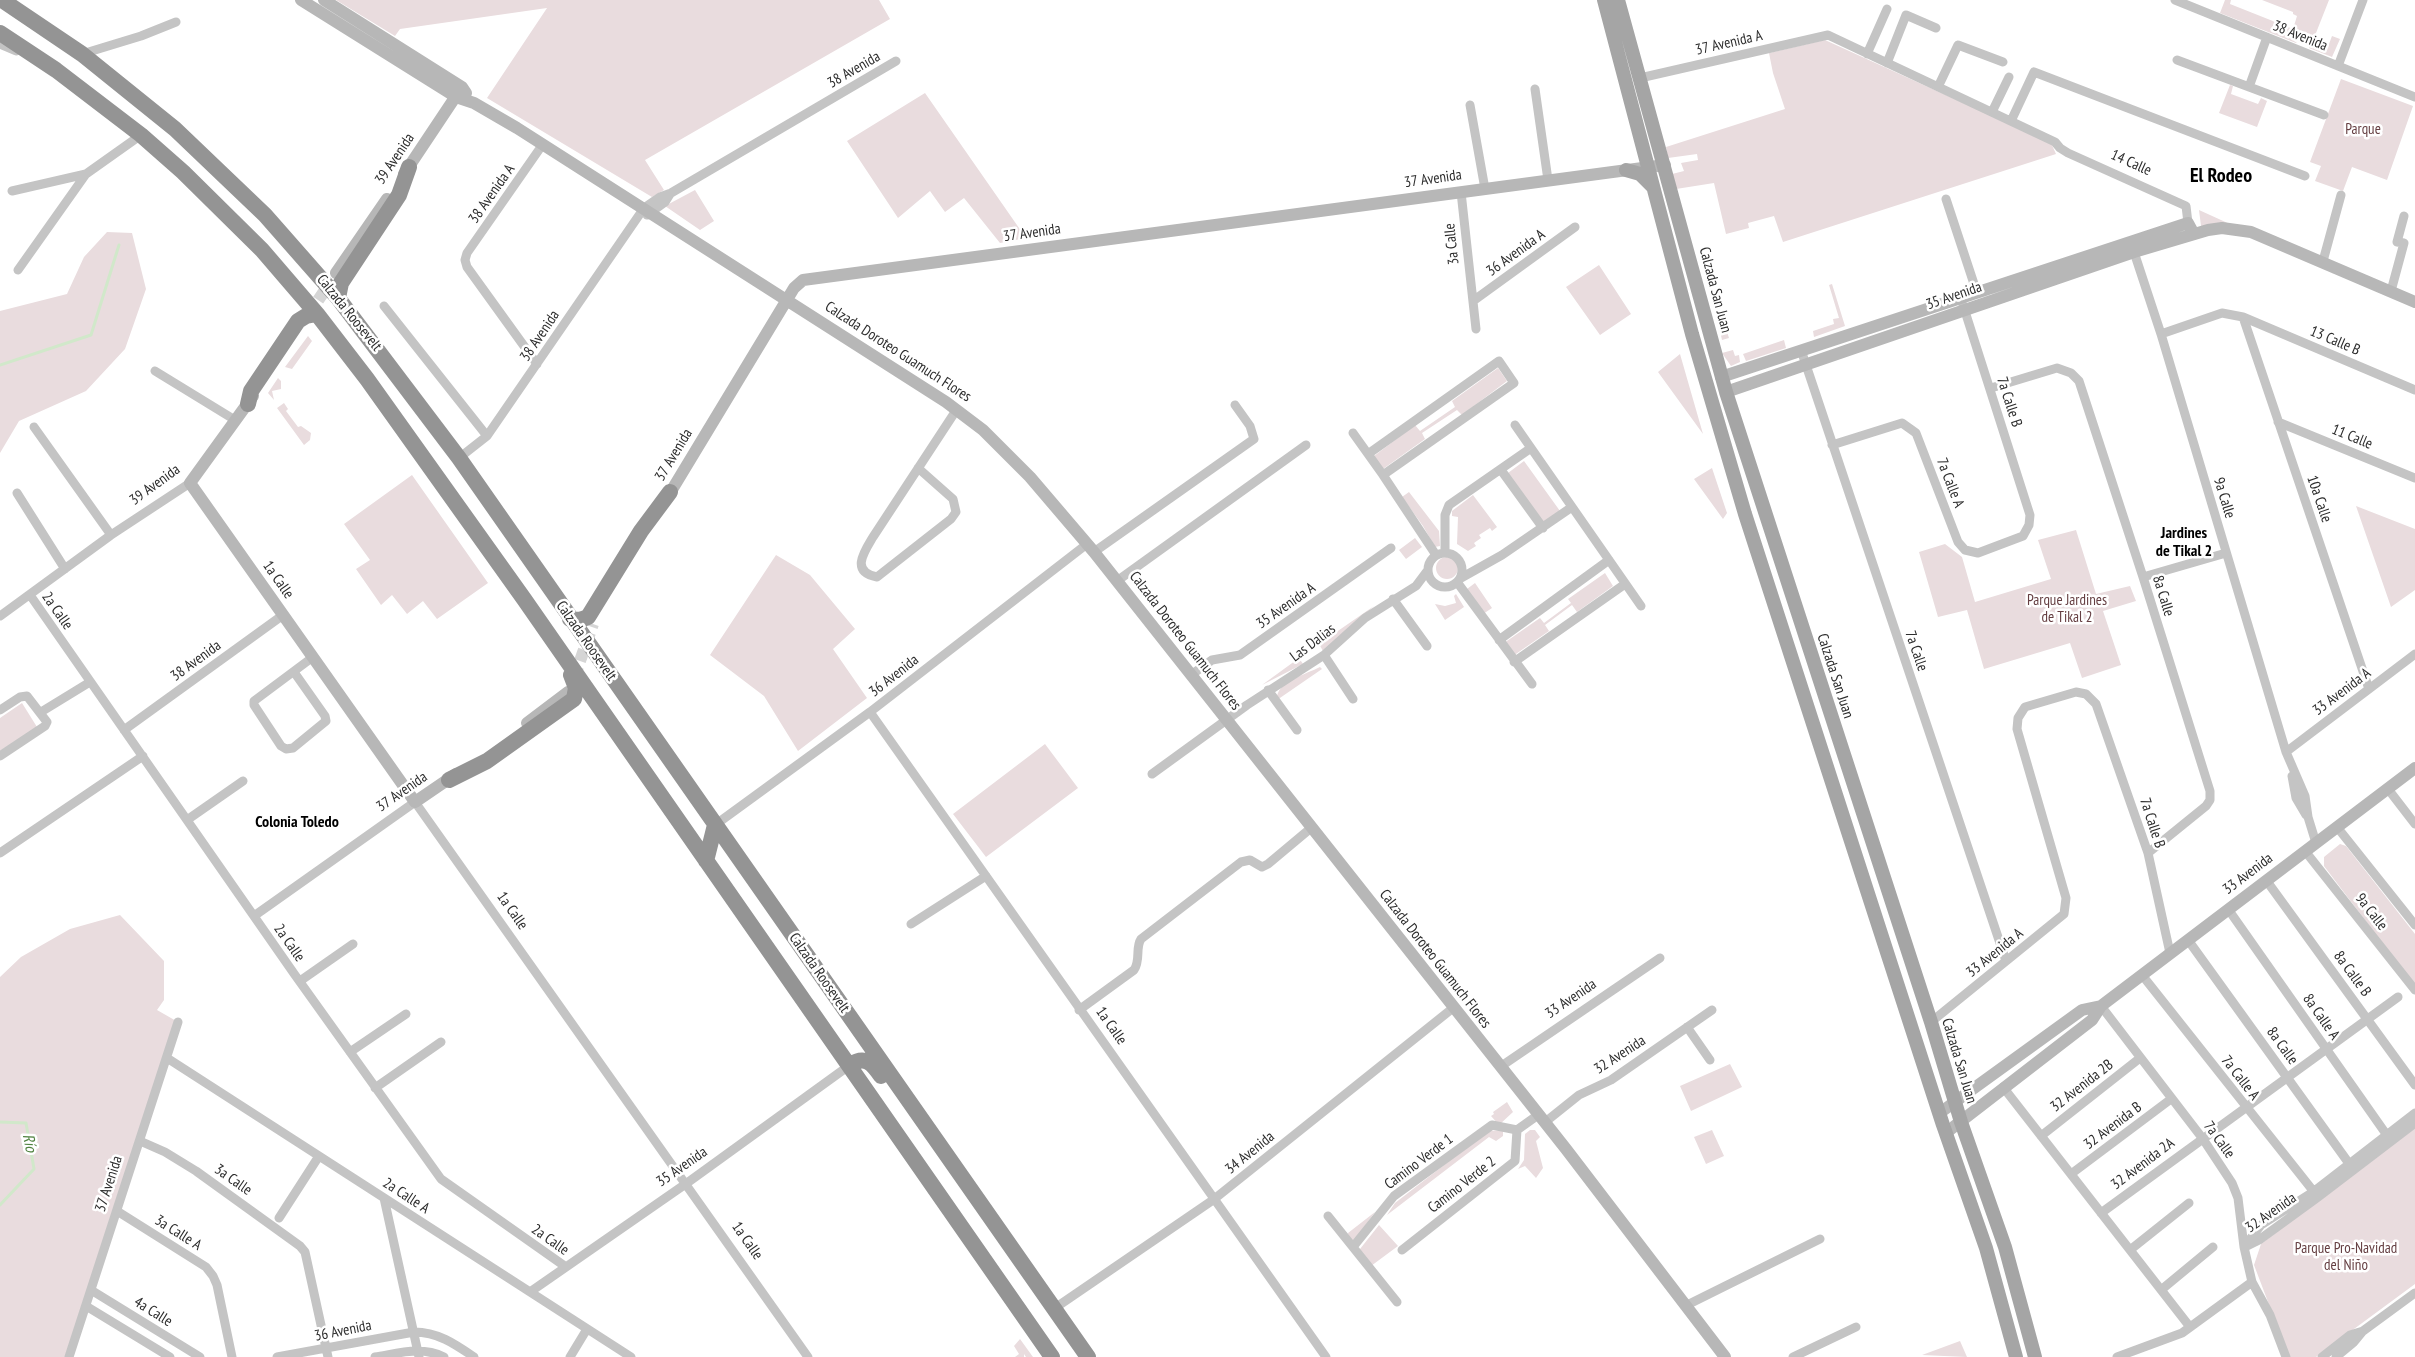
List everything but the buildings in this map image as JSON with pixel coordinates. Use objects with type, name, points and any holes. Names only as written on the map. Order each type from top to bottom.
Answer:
[{"type":"highway","name":"Calzada Roosevelt","points":[[2,0],[82,54],[167,122],[221,171],[271,222],[338,298],[403,381],[459,458],[1088,1357]]},
{"type":"highway","name":"Calzada Roosevelt","points":[[0,33],[56,70],[141,135],[223,210],[262,250],[420,453],[850,1065],[1052,1357]]},
{"type":"highway","points":[[338,298],[340,283],[399,194],[409,167]]},
{"type":"highway","points":[[248,404],[251,390],[298,321],[306,316],[312,316]]},
{"type":"highway","points":[[570,619],[580,620],[588,618],[642,531],[670,492]]},
{"type":"highway","points":[[449,780],[487,761],[574,699],[576,688],[566,661]]},
{"type":"highway","points":[[706,861],[715,824]]},
{"type":"highway","points":[[850,1065],[859,1060],[869,1062],[886,1083],[902,1092]]},
{"type":"main road","points":[[1604,0],[1692,334],[1745,514],[1986,1248],[2016,1357]]},
{"type":"main road","name":"Calzada San Juan","points":[[1618,0],[1665,165],[1721,377],[1931,1022],[1961,1122],[2005,1247],[2035,1357]]},
{"type":"main road","points":[[1626,170],[1640,174],[1654,188]]},
{"type":"street","name":"Calzada Doroteo Guamuch Flores","points":[[301,0],[459,92]]},
{"type":"street","name":"Calzada Doroteo Guamuch Flores","points":[[324,0],[474,103],[543,144],[788,300],[957,409],[983,430],[1030,477],[1117,581],[1687,1305],[1725,1357]]},
{"type":"street","name":"38 Avenida","points":[[2175,0],[2415,96]]},
{"type":"street","points":[[2338,66],[2363,0]]},
{"type":"street","points":[[1867,54],[1887,9]]},
{"type":"street","points":[[1887,63],[1906,15],[1936,28]]},
{"type":"street","points":[[82,54],[141,36],[176,22]]},
{"type":"street","name":"37 Avenida A","points":[[1640,78],[1824,35]]},
{"type":"street","name":"14 Calle","points":[[1824,35],[2012,121],[2055,142],[2068,153],[2186,206],[2191,228]]},
{"type":"street","points":[[2249,87],[2267,37]]},
{"type":"street","points":[[0,44],[56,70]]},
{"type":"street","points":[[1938,87],[1958,45],[2003,62]]},
{"type":"street","points":[[2177,60],[2324,115]]},
{"type":"street","name":"38 Avenida","points":[[459,458],[487,436],[636,221],[660,197],[671,194],[896,61]]},
{"type":"street","points":[[2012,121],[2034,72],[2305,176]]},
{"type":"street","points":[[1992,112],[2009,77]]},
{"type":"street","points":[[1535,89],[1548,180]]},
{"type":"street","name":"39 Avenida","points":[[336,273],[459,92]]},
{"type":"street","points":[[1470,105],[1485,189]]},
{"type":"street","points":[[18,270],[86,174],[141,135]]},
{"type":"street","name":"38 Avenida A","points":[[538,364],[467,267],[465,260],[467,253],[543,144]]},
{"type":"street","name":"37 Avenida","points":[[593,624],[670,492],[797,284],[803,280],[1665,165]]},
{"type":"street","points":[[12,191],[86,174]]},
{"type":"street","name":"3a Calle","points":[[1460,192],[1476,329]]},
{"type":"street","points":[[2323,262],[2341,195]]},
{"type":"street","points":[[1946,199],[1977,293]]},
{"type":"street","points":[[2390,291],[2404,243],[2397,242],[2404,216]]},
{"type":"street","name":"36 Avenida A","points":[[1472,296],[1575,226]]},
{"type":"street","points":[[2191,228],[2222,228],[2251,232],[2415,302]]},
{"type":"street","name":"35 Avenida","points":[[1721,377],[1801,350],[1962,303],[2191,228]]},
{"type":"street","name":"35 Avenida","points":[[1726,392],[1962,303],[1977,293],[2132,247]]},
{"type":"street","name":"9a Calle","points":[[2132,247],[2161,334],[2289,762],[2305,796],[2308,817],[2316,843]]},
{"type":"street","name":"7a Calle B","points":[[1958,542],[1966,550],[1978,553],[2023,536],[2029,526],[2030,515],[1991,388],[1962,303]]},
{"type":"street","points":[[384,306],[487,436]]},
{"type":"street","name":"13 Calle B","points":[[2161,334],[2222,313],[2243,317],[2415,390]]},
{"type":"street","name":"10a Calle","points":[[2243,317],[2370,689]]},
{"type":"street","name":"7a Calle","points":[[1801,350],[2006,961]]},
{"type":"street","points":[[1368,454],[1499,361],[1514,383],[1384,475]]},
{"type":"street","name":"8a Calle","points":[[1991,388],[2057,368],[2071,373],[2079,380],[2210,791],[2210,800],[2206,806],[2148,853]]},
{"type":"street","points":[[155,371],[235,420]]},
{"type":"street","name":"39 Avenida","points":[[0,616],[111,535],[190,483],[248,404]]},
{"type":"street","name":"36 Avenida","points":[[715,824],[870,712],[1090,548],[1254,439],[1250,426],[1235,405]]},
{"type":"street","points":[[918,468],[953,499],[956,512],[951,519],[877,577],[869,576],[863,570],[860,563],[864,553],[918,468],[957,409]]},
{"type":"street","name":"11 Calle","points":[[2278,422],[2415,478]]},
{"type":"street","name":"7a Calle A","points":[[1832,445],[1902,423],[1916,433],[1958,542]]},
{"type":"street","points":[[1515,426],[1641,606]]},
{"type":"street","points":[[34,427],[111,535]]},
{"type":"street","points":[[1353,433],[1440,554],[1458,558],[1463,568],[1459,580]]},
{"type":"street","points":[[1117,581],[1306,445]]},
{"type":"street","points":[[1531,448],[1449,505],[1445,515],[1440,554],[1430,561],[1428,570],[1431,580],[1440,586],[1446,587],[1502,555],[1572,508]]},
{"type":"street","points":[[1501,470],[1543,528]]},
{"type":"street","name":"1a Calle","points":[[190,483],[808,1357]]},
{"type":"street","points":[[17,494],[65,569]]},
{"type":"street","name":"35 Avenida A","points":[[1191,675],[1212,660],[1240,655],[1392,548]]},
{"type":"street","points":[[2143,577],[2226,553]]},
{"type":"street","points":[[1499,640],[1609,560]]},
{"type":"street","name":"Las Dalias","points":[[1152,774],[1268,690],[1324,655],[1364,618],[1416,586],[1428,570]]},
{"type":"street","points":[[1459,580],[1514,662],[1532,684]]},
{"type":"street","points":[[1514,662],[1626,584]]},
{"type":"street","name":"Las Dalias","points":[[1416,586],[1440,586]]},
{"type":"street","name":"2a Calle","points":[[30,595],[375,1088],[441,1179],[566,1268]]},
{"type":"street","points":[[1393,599],[1427,646]]},
{"type":"street","name":"38 Avenida","points":[[124,730],[283,615]]},
{"type":"street","name":"33 Avenida A","points":[[2286,752],[2415,654]]},
{"type":"street","points":[[1324,655],[1353,699]]},
{"type":"street","points":[[294,672],[325,716],[326,721],[293,748],[286,749],[281,746],[254,705],[254,701],[313,657]]},
{"type":"street","points":[[41,712],[90,682]]},
{"type":"street","points":[[1268,690],[1297,730]]},
{"type":"street","name":"37 Avenida","points":[[254,916],[449,780],[568,692]]},
{"type":"street","name":"7a Calle B","points":[[2066,898],[2017,729],[2018,718],[2026,707],[2076,692],[2086,694],[2096,704],[2148,853],[2170,953]]},
{"type":"street","points":[[0,710],[20,697],[27,696],[47,722],[45,726],[0,756]]},
{"type":"street","name":"1a Calle","points":[[870,712],[1213,1200],[1326,1357]]},
{"type":"street","points":[[0,853],[143,756]]},
{"type":"street","name":"33 Avenida","points":[[1947,1132],[2092,1020],[2100,1006],[2415,768]]},
{"type":"street","points":[[187,820],[243,781]]},
{"type":"street","points":[[2388,788],[2415,824]]},
{"type":"street","name":"9a Calle","points":[[2337,827],[2415,924]]},
{"type":"street","points":[[1080,1010],[1134,970],[1138,965],[1138,945],[1141,940],[1241,862],[1250,860],[1262,867],[1311,828]]},
{"type":"street","name":"9a Calle","points":[[2305,851],[2415,990]]},
{"type":"street","points":[[911,924],[986,876]]},
{"type":"street","name":"8a Calle B","points":[[2266,880],[2415,1085]]},
{"type":"street","name":"33 Avenida A","points":[[1931,1022],[2064,914],[2067,908],[2066,898]]},
{"type":"street","name":"8a Calle A","points":[[2228,909],[2389,1138]]},
{"type":"street","name":"8a Calle","points":[[2188,940],[2351,1167]]},
{"type":"street","points":[[300,981],[353,944]]},
{"type":"street","name":"33 Avenida","points":[[1500,1067],[1660,958]]},
{"type":"street","name":"7a Calle A","points":[[2142,975],[2315,1195]]},
{"type":"street","name":"32 Avenida 2A","points":[[2101,1213],[2398,997]]},
{"type":"street","name":"33 Avenida","points":[[1941,1112],[2082,1010],[2100,1006]]},
{"type":"street","name":"7a Calle","points":[[2100,1006],[2202,1139],[2232,1183],[2238,1198],[2244,1247],[2252,1282],[2268,1311],[2286,1357]]},
{"type":"street","name":"34 Avenida","points":[[1055,1308],[1213,1200],[1453,1008]]},
{"type":"street","name":"32 Avenida","points":[[1516,1130],[1541,1119],[1579,1095],[1610,1080],[1712,1010]]},
{"type":"street","points":[[350,1052],[406,1014]]},
{"type":"street","name":"37 Avenida","points":[[70,1357],[178,1022]]},
{"type":"street","points":[[1687,1027],[1710,1060]]},
{"type":"street","points":[[375,1088],[441,1042]]},
{"type":"street","name":"2a Calle A","points":[[167,1058],[631,1357]]},
{"type":"street","name":"32 Avenida 2B","points":[[2041,1136],[2140,1058]]},
{"type":"street","name":"35 Avenida","points":[[530,1292],[687,1184],[850,1065]]},
{"type":"street","points":[[2003,1087],[2190,1327]]},
{"type":"street","name":"32 Avenida B","points":[[2071,1174],[2171,1099]]},
{"type":"street","name":"32 Avenida","points":[[2244,1247],[2261,1225],[2315,1195],[2389,1138],[2415,1113]]},
{"type":"street","name":"32 Avenida","points":[[2389,1138],[2415,1123]]},
{"type":"street","name":"Camino Verde 1","points":[[1353,1247],[1394,1196],[1492,1125],[1516,1130]]},
{"type":"street","name":"Camino Verde 2","points":[[1402,1250],[1514,1161],[1516,1130]]},
{"type":"street","name":"3a Calle","points":[[140,1140],[165,1152],[196,1171],[294,1239],[304,1252],[327,1353]]},
{"type":"street","points":[[279,1218],[319,1156]]},
{"type":"street","points":[[384,1198],[418,1353]]},
{"type":"street","points":[[2130,1250],[2189,1203]]},
{"type":"street","name":"3a Calle A","points":[[117,1211],[206,1267],[213,1276],[216,1285],[232,1357]]},
{"type":"street","points":[[1328,1216],[1398,1302]]},
{"type":"street","points":[[1687,1305],[1820,1240]]},
{"type":"street","points":[[2161,1290],[2212,1247]]},
{"type":"street","points":[[2118,1357],[2141,1353],[2182,1333],[2252,1282]]},
{"type":"street","name":"4a Calle","points":[[91,1290],[200,1357]]},
{"type":"street","points":[[2322,1357],[2337,1354],[2354,1342],[2363,1331],[2415,1293]]},
{"type":"street","name":"4a Calle","points":[[86,1306],[170,1357]]},
{"type":"street","name":"7a Calle","points":[[2268,1311],[2267,1315],[2281,1357]]},
{"type":"street","points":[[1793,1357],[1856,1326]]},
{"type":"street","points":[[570,1357],[587,1329]]},
{"type":"street","points":[[414,1332],[438,1335],[474,1357]]},
{"type":"street","name":"36 Avenida","points":[[277,1357],[327,1353],[414,1332]]},
{"type":"street","points":[[375,1357],[432,1352],[444,1357]]},
{"type":"green space","points":[[336,0],[879,0],[890,19],[645,160],[664,190],[652,197],[487,98],[547,8],[400,29],[395,36]]},
{"type":"green space","points":[[2225,0],[2231,0],[2230,4],[2293,29],[2297,16],[2293,12],[2262,0],[2329,0],[2314,38],[2329,44],[2332,36],[2340,39],[2332,57],[2309,48],[2313,38],[2302,33],[2296,43],[2220,13]]},
{"type":"green space","points":[[1825,40],[2051,143],[2056,154],[1783,242],[1774,216],[1748,223],[1749,228],[1726,234],[1714,183],[1676,189],[1672,174],[1684,171],[1681,163],[1698,160],[1697,154],[1668,158],[1666,147],[1785,109],[1773,73],[1769,53]]},
{"type":"green space","name":"Parque","points":[[2341,79],[2413,106],[2387,180],[2352,167],[2343,191],[2315,181],[2321,166],[2310,162]]},
{"type":"green space","points":[[2230,85],[2233,86],[2231,94],[2258,104],[2261,98],[2267,101],[2257,127],[2219,113]]},
{"type":"green space","points":[[925,93],[1026,238],[1000,243],[964,198],[945,212],[930,191],[898,218],[847,141]]},
{"type":"green space","points":[[695,190],[714,221],[700,230],[665,206]]},
{"type":"green space","points":[[2199,210],[2232,225],[2201,226]]},
{"type":"green space","points":[[107,232],[132,233],[146,289],[125,349],[86,391],[19,421],[0,453],[0,311],[67,294],[84,257]]},
{"type":"green space","points":[[1599,265],[1631,314],[1600,335],[1566,287]]},
{"type":"green space","points":[[1832,284],[1845,326],[1814,337],[1813,331],[1834,324],[1833,319],[1839,318],[1829,285]]},
{"type":"green space","points":[[1723,319],[1729,338],[1722,340],[1718,322]]},
{"type":"green space","points":[[308,336],[312,341],[292,369],[285,367]]},
{"type":"green space","points":[[1784,340],[1786,348],[1746,361],[1743,354]]},
{"type":"green space","points":[[1733,350],[1735,356],[1739,355],[1740,362],[1731,366],[1722,353]]},
{"type":"green space","points":[[1680,354],[1703,434],[1658,372]]},
{"type":"green space","points":[[1498,368],[1507,381],[1462,415],[1457,410],[1422,433],[1425,439],[1383,469],[1374,456],[1415,425],[1420,431],[1455,407],[1452,401]]},
{"type":"green space","points":[[278,378],[281,381],[281,389],[272,391],[274,400],[268,393]]},
{"type":"green space","points":[[284,403],[288,409],[286,411],[298,427],[301,426],[311,433],[310,440],[304,445],[277,408]]},
{"type":"green space","points":[[1524,461],[1560,511],[1544,523],[1508,473]]},
{"type":"green space","points":[[1712,468],[1727,513],[1723,519],[1694,479]]},
{"type":"green space","points":[[412,475],[488,583],[437,619],[423,601],[407,614],[392,595],[381,605],[356,569],[370,560],[344,524]]},
{"type":"green space","points":[[1409,492],[1439,531],[1440,546],[1435,547],[1423,526],[1402,497]]},
{"type":"green space","points":[[1473,495],[1497,527],[1492,531],[1490,528],[1479,535],[1481,538],[1474,543],[1476,546],[1468,551],[1457,544],[1458,517],[1452,516],[1452,511]]},
{"type":"green space","points":[[2356,506],[2415,529],[2415,590],[2391,607]]},
{"type":"green space","name":"Parque Jardines de Tikal 2","points":[[2076,530],[2096,594],[2130,586],[2136,601],[2103,611],[2121,665],[2082,678],[2070,643],[1984,669],[1967,610],[1938,617],[1919,552],[1945,544],[1962,557],[1975,602],[2051,579],[2038,540]]},
{"type":"green space","points":[[1415,538],[1422,547],[1406,559],[1399,550]]},
{"type":"green space","points":[[776,555],[810,575],[855,629],[833,649],[867,698],[798,751],[764,696],[710,655]]},
{"type":"green space","points":[[1447,557],[1455,560],[1458,568],[1455,576],[1447,579],[1439,576],[1436,568],[1439,560]]},
{"type":"green space","points":[[1605,573],[1613,586],[1577,612],[1572,605],[1545,625],[1549,631],[1513,656],[1504,643],[1540,618],[1544,623],[1571,603],[1568,599]]},
{"type":"green space","points":[[1475,583],[1492,608],[1483,614],[1467,589]]},
{"type":"green space","points":[[1456,594],[1464,607],[1445,620],[1435,604],[1445,606],[1456,603],[1454,596]]},
{"type":"green space","points":[[1374,606],[1323,651],[1319,644]]},
{"type":"green space","points":[[1299,658],[1303,664],[1262,685]]},
{"type":"green space","points":[[1320,667],[1322,669],[1277,700],[1281,688],[1286,683]]},
{"type":"green space","points":[[22,703],[37,727],[0,751],[0,718]]},
{"type":"green space","points":[[1045,744],[1078,788],[986,857],[953,814]]},
{"type":"green space","points":[[2340,844],[2346,846],[2415,934],[2415,986],[2324,866],[2324,857]]},
{"type":"green space","points":[[120,915],[164,961],[164,1000],[157,1010],[178,1022],[69,1357],[0,1357],[0,977],[21,957],[70,929]]},
{"type":"green space","points":[[1730,1064],[1742,1087],[1691,1111],[1680,1086]]},
{"type":"green space","points":[[1507,1102],[1513,1112],[1499,1125],[1491,1116],[1494,1114],[1493,1112]]},
{"type":"green space","name":"Parque Pro-Navidad del Niño","points":[[2415,1128],[2415,1284],[2316,1357],[2289,1357],[2254,1265],[2261,1244]]},
{"type":"green space","points":[[1503,1130],[1503,1136],[1496,1141],[1489,1137],[1387,1215],[1395,1203],[1488,1131]]},
{"type":"green space","points":[[1530,1130],[1535,1130],[1540,1137],[1536,1141],[1543,1168],[1536,1178],[1525,1166],[1518,1169],[1524,1160],[1525,1134]]},
{"type":"green space","points":[[1712,1130],[1724,1156],[1706,1164],[1694,1137]]},
{"type":"green space","points":[[1375,1212],[1356,1238],[1352,1241],[1349,1239],[1348,1233]]},
{"type":"green space","points":[[1379,1225],[1398,1246],[1371,1266],[1361,1254],[1360,1249]]},
{"type":"green space","points":[[1020,1339],[1033,1357],[1026,1357],[1024,1354],[1024,1357],[1015,1357],[1019,1354],[1014,1346]]},
{"type":"green space","points":[[1960,1341],[1967,1357],[1922,1355]]},
{"type":"waterway","points":[[0,365],[91,335],[119,245]]},
{"type":"waterway","name":"Río","points":[[0,1122],[26,1123],[34,1169],[0,1205]]},
{"type":"tunnel","points":[[308,315],[332,280]]},
{"type":"tunnel","points":[[574,678],[593,624]]},
{"type":"district","name":"El Rodeo","points":[[2221,176]]},
{"type":"district","name":"Jardines de Tikal 2","points":[[2184,542]]},
{"type":"district","name":"Colonia Toledo","points":[[297,822]]}]
